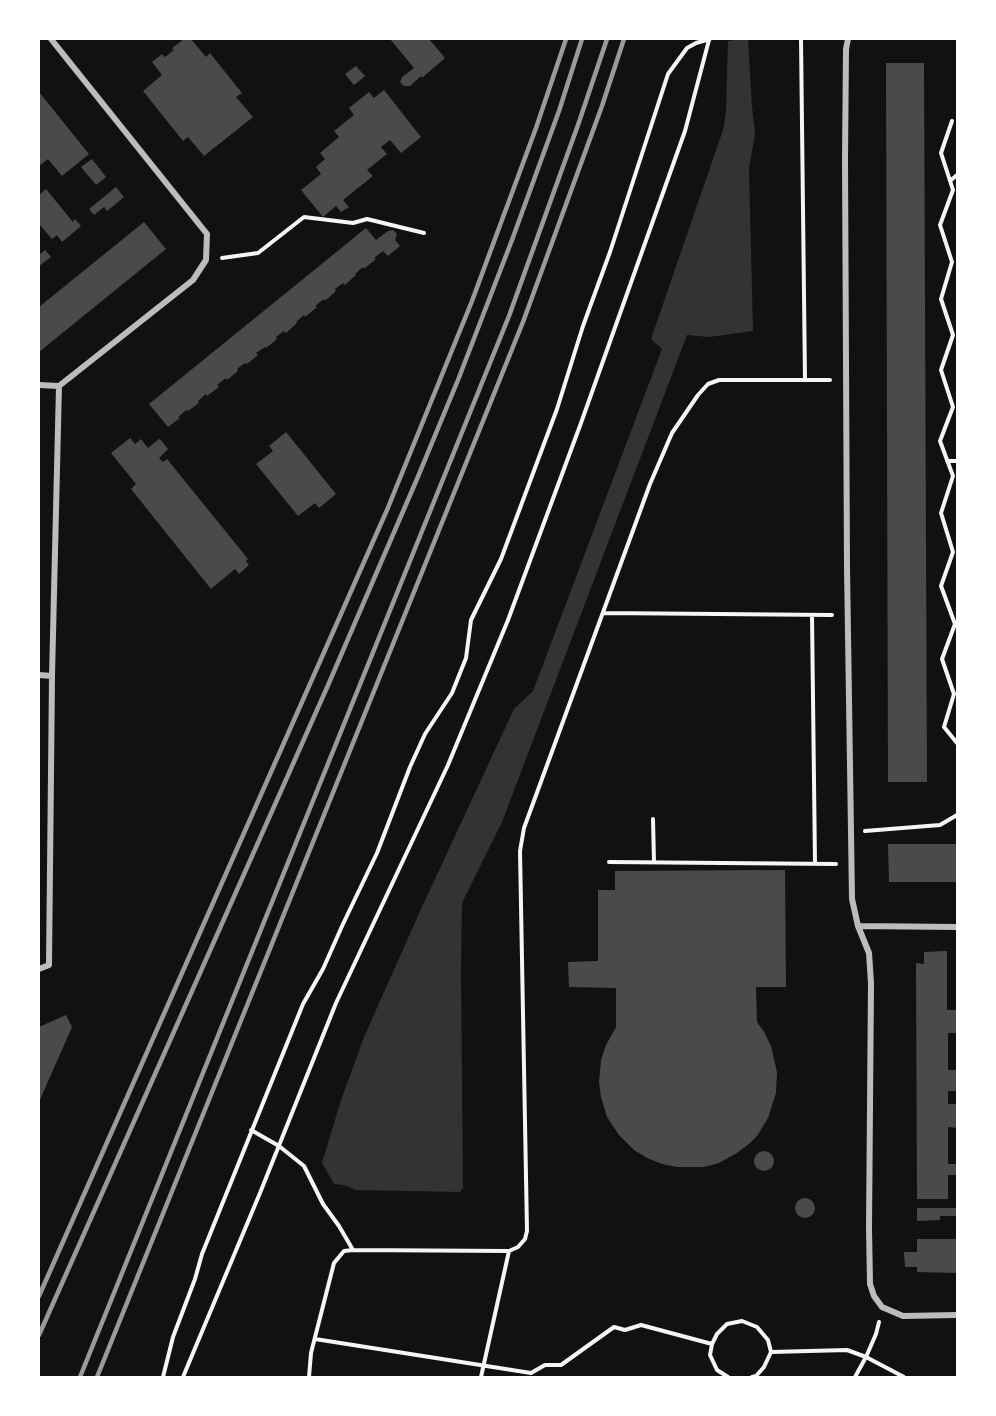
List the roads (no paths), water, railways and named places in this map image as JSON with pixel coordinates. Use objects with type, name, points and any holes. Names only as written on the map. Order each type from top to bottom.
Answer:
[{"type":"street","points":[[39,385],[59,386],[193,280],[206,260],[207,234],[51,39]]},
{"type":"street","points":[[848,39],[845,159],[851,864],[852,899],[858,926],[869,953],[871,983],[870,1284],[874,1296],[882,1307],[903,1316],[957,1315]]},
{"type":"street","points":[[39,969],[49,965],[52,676],[59,386]]},
{"type":"street","points":[[39,675],[52,676]]},
{"type":"street","points":[[858,926],[957,927]]},
{"type":"railway","points":[[39,1296],[387,510],[472,301],[536,128],[566,39]]},
{"type":"railway","points":[[39,1335],[329,683],[417,479],[512,240],[559,111],[582,39]]},
{"type":"railway","points":[[80,1377],[509,316],[607,39]]},
{"type":"railway","points":[[97,1377],[523,322],[602,106],[624,39]]}]
